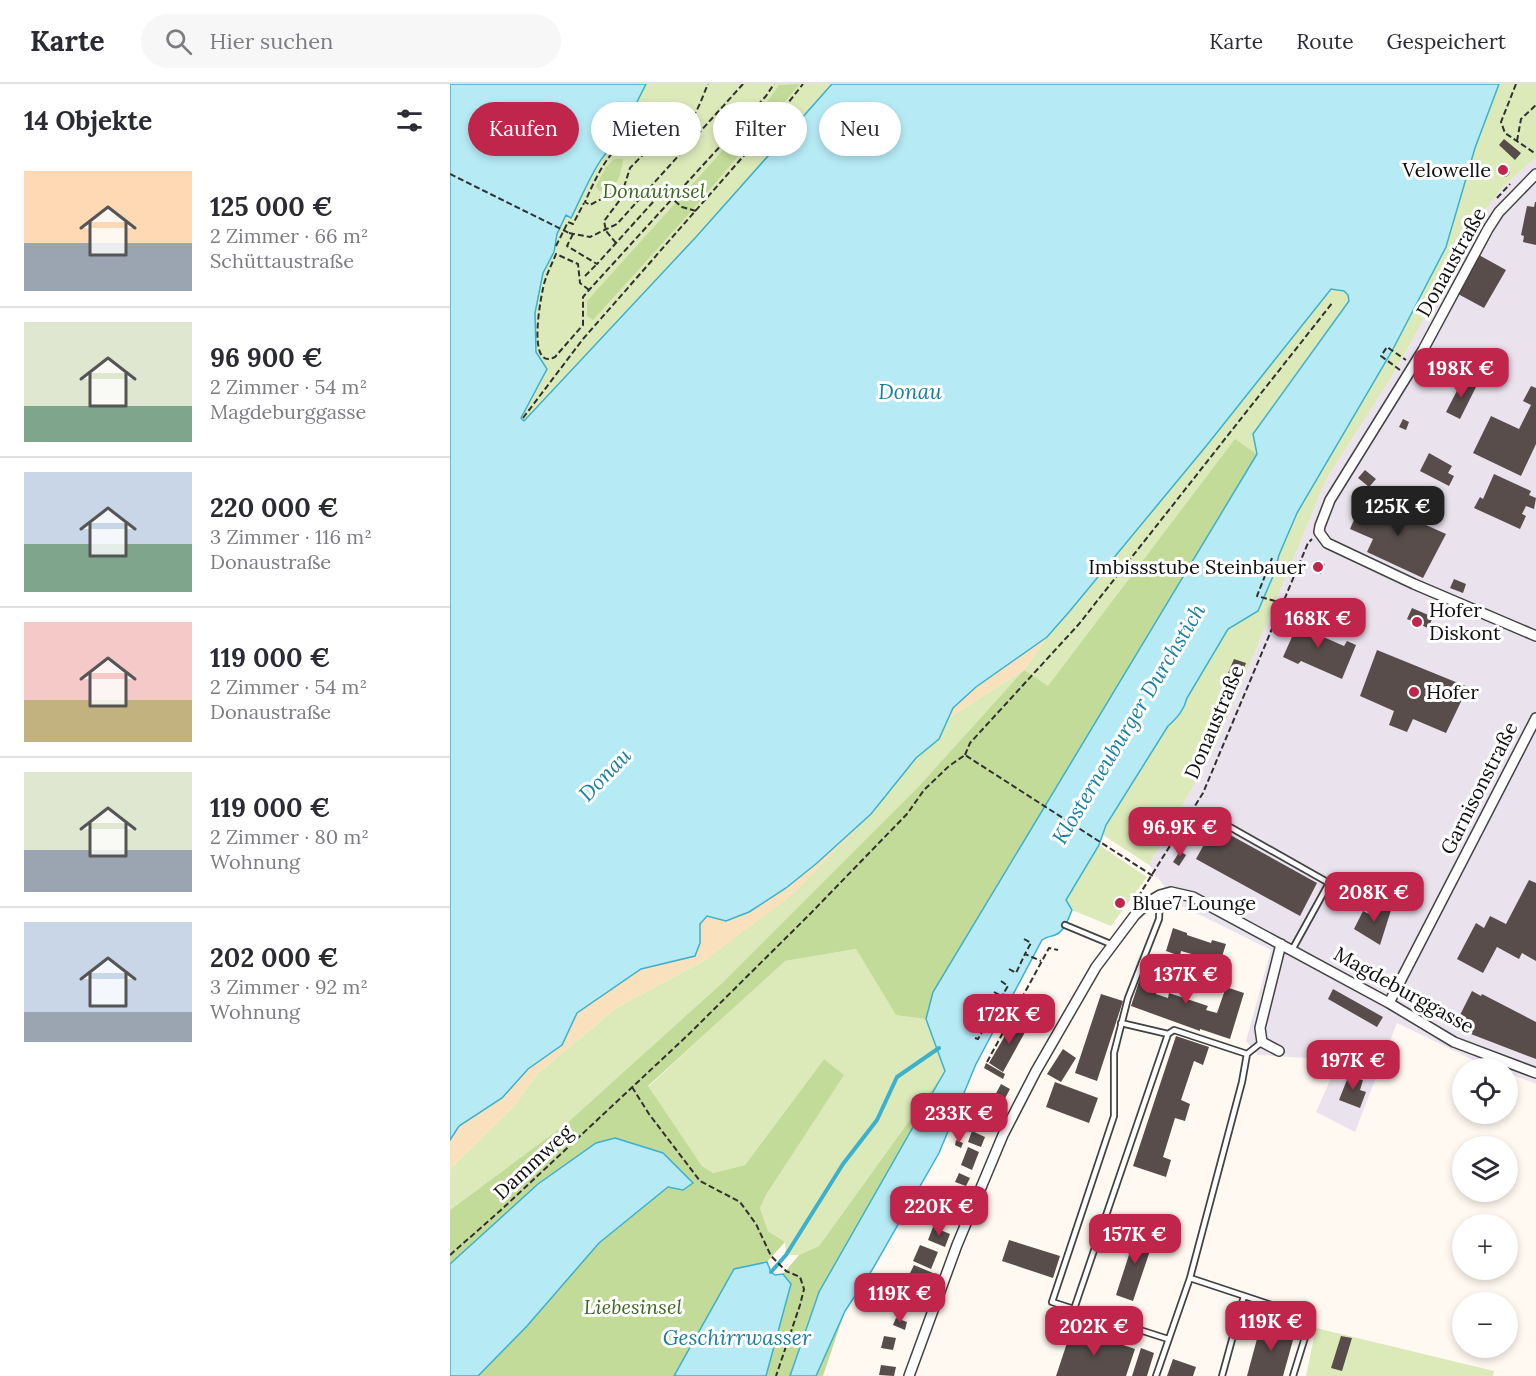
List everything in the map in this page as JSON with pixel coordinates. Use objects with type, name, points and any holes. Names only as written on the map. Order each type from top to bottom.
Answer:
[{"type":"street","name":"Donaustraße","points":[[1536,174],[1499,212],[1488,229],[1423,350],[1339,484],[1324,513],[1319,532],[1328,543],[1381,569],[1475,612],[1536,636]]},
{"type":"street","name":"Garnisonstraße","points":[[1389,1003],[1536,718]]},
{"type":"street","name":"Magdeburggasse","points":[[1160,895],[1170,892],[1193,897],[1389,1003],[1454,1042],[1536,1073]]},
{"type":"street","points":[[909,1376],[957,1245],[1003,1135],[1036,1071],[1096,967],[1140,909],[1160,895]]},
{"type":"street","points":[[1279,1051],[1262,1042],[1260,1028],[1281,944]]},
{"type":"lane","points":[[1221,822],[1362,901]]},
{"type":"lane","points":[[1292,950],[1329,883]]},
{"type":"lane","points":[[1160,895],[1159,919],[1128,998],[1113,1053],[1114,1116],[1052,1302],[1168,1339]]},
{"type":"lane","points":[[1065,924],[1113,945]]},
{"type":"lane","points":[[1121,1023],[1168,1034]]},
{"type":"lane","points":[[1074,1309],[1168,1034],[1174,1030],[1247,1054]]},
{"type":"lane","points":[[1156,1376],[1190,1278],[1242,1082],[1247,1054],[1262,1042]]},
{"type":"lane","points":[[1190,1278],[1311,1318],[1293,1376]]},
{"type":"lane","points":[[1222,1376],[1244,1296]]},
{"type":"path","points":[[700,102],[708,84]]},
{"type":"path","points":[[450,174],[571,233],[590,237],[617,224],[743,84]]},
{"type":"path","points":[[589,290],[580,283],[578,264],[556,254],[544,283],[539,313],[539,352],[544,359],[550,360],[555,357],[583,325],[583,297],[766,96],[774,84]]},
{"type":"path","points":[[523,418],[583,339],[696,211],[803,84]]},
{"type":"path","points":[[1516,84],[1501,122],[1505,133],[1536,154]]},
{"type":"path","points":[[1517,141],[1521,119],[1536,105]]},
{"type":"path","points":[[556,246],[568,222],[573,224],[602,165],[609,156]]},
{"type":"path","points":[[616,243],[606,231],[604,221],[626,192],[624,187],[630,168],[642,156]]},
{"type":"path","points":[[585,202],[590,205],[624,187]]},
{"type":"path","points":[[585,276],[663,191],[682,207],[696,211]]},
{"type":"path","points":[[571,233],[567,246],[597,264]]},
{"type":"path","name":"Dammweg","points":[[450,1255],[632,1087],[810,914],[907,814],[924,790],[949,766],[965,755],[970,743],[1079,624],[1333,302]]},
{"type":"path","points":[[1398,368],[1381,356],[1387,347],[1405,360]]},
{"type":"path","name":"Donaustraße","points":[[965,755],[1153,876],[1203,793],[1308,543]]},
{"type":"path","points":[[1272,558],[1257,596],[1283,605]]},
{"type":"path","points":[[1009,969],[1016,973],[1031,943],[1024,939]]},
{"type":"path","points":[[987,1062],[1048,948],[1058,950]]},
{"type":"path","points":[[1025,954],[1041,961]]},
{"type":"path","points":[[1001,981],[1008,986],[1003,994]]},
{"type":"path","points":[[994,992],[1019,1003]]},
{"type":"path","points":[[975,1038],[978,1039],[994,1011],[988,1006]]},
{"type":"path","points":[[989,1020],[1005,1029]]},
{"type":"path","points":[[632,1087],[649,1114],[700,1181],[740,1202],[756,1224],[771,1256],[786,1271],[800,1278],[804,1289],[776,1376]]},
{"type":"shaded area","points":[[1536,158],[1536,1084],[1518,1077],[1518,1058],[1469,1058],[1397,1023],[1355,1132],[1316,1112],[1339,1060],[1258,1055],[1246,1041],[1271,950],[1176,903],[1149,865],[1215,748],[1326,480],[1391,378],[1486,209],[1505,185]]},
{"type":"green space","name":"Donauinsel","points":[[646,84],[832,84],[807,112],[807,102],[713,102],[713,156],[768,156],[696,237],[524,421],[521,418],[547,369],[536,352],[535,313],[543,273],[554,251],[557,234],[566,215],[571,217],[603,157],[701,156],[701,102],[637,102]]},
{"type":"green space","points":[[800,84],[785,102],[766,102],[770,98],[779,85]]},
{"type":"green space","points":[[1499,84],[1536,84],[1536,158],[1505,185],[1486,209],[1391,378],[1326,480],[1215,748],[1149,865],[1103,835],[1106,825],[1168,726],[1182,710],[1228,628],[1258,611],[1297,513],[1475,148]]},
{"type":"green space","points":[[718,156],[738,156],[593,320],[587,316],[587,301]]},
{"type":"green space","points":[[614,159],[623,159],[617,181],[610,188],[599,191],[596,186],[606,167]]},
{"type":"green space","points":[[1331,289],[1344,291],[1349,301],[1253,434],[1257,454],[1235,440],[1048,687],[1024,671],[919,786],[722,983],[567,1123],[450,1210],[450,1169],[513,1107],[538,1073],[616,1008],[707,959],[871,814],[916,758],[939,739],[950,717],[1024,670],[1047,637]]},
{"type":"green space","name":"Liebesinsel","points":[[1235,439],[1257,454],[933,992],[926,1019],[896,1015],[856,949],[785,961],[648,1086],[702,1166],[713,1173],[745,1165],[824,1059],[844,1075],[766,1195],[760,1208],[768,1231],[785,1242],[767,1262],[734,1269],[674,1376],[475,1376],[599,1243],[668,1187],[683,1190],[692,1182],[663,1153],[538,1184],[450,1264],[450,1210],[567,1123],[722,983],[919,786],[1024,670],[1048,686]]},
{"type":"green space","points":[[1099,845],[1147,877],[1111,926],[1072,910],[1066,901]]},
{"type":"green space","points":[[856,949],[896,1014],[926,1019],[945,1071],[819,1246],[799,1255],[786,1255],[785,1242],[768,1231],[760,1208],[843,1075],[824,1059],[745,1165],[713,1173],[702,1166],[648,1087],[784,961]]},
{"type":"green space","points":[[945,1071],[819,1292],[790,1376],[766,1376],[791,1284],[783,1274],[799,1255],[819,1246]]},
{"type":"green space","points":[[845,1311],[823,1376],[816,1376]]},
{"type":"green space","points":[[1316,1328],[1494,1371],[1493,1376],[1306,1376]]},
{"type":"sand","points":[[1047,637],[1024,670],[950,717],[953,708],[976,687]]},
{"type":"sand","points":[[871,814],[792,895],[707,959],[616,1008],[538,1073],[513,1107],[450,1169],[450,1140],[459,1126],[502,1098],[528,1069],[562,1045],[577,1013],[641,969],[695,956],[700,943],[700,924],[707,915],[726,921],[766,900],[803,874]]},
{"type":"water","points":[[450,84],[646,84],[637,102],[591,102],[591,156],[604,156],[589,180],[571,218],[566,215],[557,234],[554,252],[543,273],[535,313],[536,352],[547,369],[521,418],[524,421],[696,237],[768,156],[807,156],[807,112],[832,84],[1499,84],[1475,148],[1446,247],[1392,351],[1297,513],[1258,611],[1228,629],[1182,710],[1168,726],[1106,825],[1099,845],[1066,900],[1072,910],[1066,924],[1055,935],[1042,940],[976,1064],[939,1153],[872,1270],[845,1311],[816,1376],[790,1376],[819,1292],[945,1071],[926,1019],[933,992],[1257,454],[1253,434],[1349,301],[1344,291],[1331,289],[1207,445],[1047,637],[976,687],[953,708],[939,739],[916,758],[871,814],[786,888],[749,912],[726,921],[707,916],[700,924],[700,943],[695,956],[641,969],[577,1013],[562,1045],[528,1069],[502,1098],[459,1126],[450,1140]]},
{"type":"water","points":[[615,1138],[663,1153],[693,1183],[683,1190],[668,1187],[599,1243],[527,1326],[478,1376],[450,1376],[450,1264],[538,1184],[596,1143]]},
{"type":"water","name":"Geschirrwasser","points":[[767,1262],[771,1272],[775,1275],[783,1274],[791,1284],[766,1376],[674,1376],[734,1269]]},
{"type":"building","points":[[1504,139],[1521,153],[1515,160],[1499,145]]},
{"type":"building","name":"Velowelle","points":[[1506,165],[1510,171],[1506,177],[1502,177],[1498,169]]},
{"type":"building","points":[[1535,202],[1536,245],[1523,242],[1524,236],[1521,235],[1527,206],[1534,207]]},
{"type":"building","points":[[1479,255],[1506,270],[1484,308],[1458,294]]},
{"type":"building","points":[[1463,379],[1477,385],[1460,419],[1446,412]]},
{"type":"building","points":[[1531,386],[1536,388],[1536,444],[1521,476],[1473,453],[1491,416],[1519,429],[1531,405],[1523,401]]},
{"type":"building","points":[[1403,419],[1409,422],[1406,430],[1399,427]]},
{"type":"building","points":[[1429,453],[1452,466],[1448,473],[1454,476],[1449,486],[1420,471]]},
{"type":"building","points":[[1365,470],[1376,479],[1369,487],[1358,478]]},
{"type":"building","points":[[1494,474],[1531,491],[1529,495],[1536,498],[1534,509],[1526,506],[1522,514],[1526,516],[1520,529],[1474,508],[1480,497],[1483,499]]},
{"type":"building","points":[[1364,497],[1446,534],[1423,578],[1367,552],[1373,539],[1350,529]]},
{"type":"building","name":"Imbissstube Steinbauer","points":[[1316,560],[1325,564],[1321,574],[1312,570]]},
{"type":"building","points":[[1454,579],[1466,584],[1463,593],[1450,588]]},
{"type":"building","points":[[1412,608],[1433,617],[1428,628],[1407,619]]},
{"type":"building","points":[[1303,612],[1318,618],[1312,632],[1344,646],[1347,641],[1356,645],[1342,679],[1301,661],[1298,664],[1283,657]]},
{"type":"building","name":"Hofer","points":[[1377,650],[1468,687],[1446,733],[1413,719],[1407,732],[1389,725],[1394,711],[1360,696]]},
{"type":"building","points":[[1234,659],[1246,663],[1240,678],[1228,673]]},
{"type":"building","points":[[1214,826],[1317,883],[1300,916],[1196,859]]},
{"type":"building","points":[[1180,851],[1186,855],[1179,866],[1173,862]]},
{"type":"building","points":[[1529,880],[1536,883],[1536,961],[1522,953],[1519,959],[1497,947],[1483,973],[1457,959],[1476,923],[1484,928],[1490,916],[1506,924]]},
{"type":"building","points":[[1381,901],[1392,907],[1380,945],[1354,929],[1363,911],[1373,916]]},
{"type":"building","points":[[1173,928],[1211,943],[1212,940],[1226,944],[1218,969],[1204,965],[1206,958],[1181,951],[1180,956],[1166,951]]},
{"type":"building","points":[[1146,960],[1165,967],[1156,994],[1168,998],[1169,993],[1208,1006],[1206,1010],[1217,1013],[1226,987],[1244,993],[1230,1039],[1200,1029],[1200,1031],[1131,1006]]},
{"type":"building","points":[[1333,989],[1383,1017],[1377,1027],[1328,999]]},
{"type":"building","points":[[1472,991],[1536,1022],[1536,1059],[1463,1031],[1466,1024],[1458,1019]]},
{"type":"building","points":[[1101,994],[1123,1001],[1097,1081],[1075,1073]]},
{"type":"building","points":[[1016,1017],[1029,1025],[1003,1072],[989,1063]]},
{"type":"building","points":[[1176,1036],[1209,1047],[1203,1065],[1194,1061],[1181,1100],[1190,1104],[1185,1121],[1175,1118],[1163,1157],[1171,1160],[1166,1177],[1133,1166]]},
{"type":"building","points":[[1063,1049],[1076,1058],[1061,1082],[1047,1074]]},
{"type":"building","points":[[986,1063],[1005,1074],[1003,1079],[984,1068]]},
{"type":"building","points":[[1352,1067],[1356,1069],[1353,1078],[1363,1080],[1360,1090],[1366,1092],[1360,1108],[1339,1100]]},
{"type":"building","points":[[1055,1082],[1098,1098],[1089,1123],[1046,1107]]},
{"type":"building","points":[[1001,1084],[1010,1089],[1001,1106],[992,1101]]},
{"type":"building","points":[[974,1109],[982,1111],[981,1117],[972,1115]]},
{"type":"building","points":[[972,1131],[985,1137],[981,1147],[968,1142]]},
{"type":"building","points":[[956,1140],[963,1143],[961,1148],[955,1145]]},
{"type":"building","points":[[968,1147],[979,1152],[972,1170],[961,1165]]},
{"type":"building","points":[[959,1173],[970,1178],[966,1186],[955,1182]]},
{"type":"building","points":[[951,1193],[962,1197],[957,1210],[946,1205]]},
{"type":"building","points":[[933,1227],[950,1234],[945,1247],[928,1240]]},
{"type":"building","points":[[1137,1230],[1155,1236],[1133,1301],[1116,1295]]},
{"type":"building","points":[[1009,1240],[1060,1256],[1053,1278],[1002,1261]]},
{"type":"building","points":[[920,1245],[938,1252],[931,1269],[913,1261]]},
{"type":"building","points":[[914,1265],[933,1273],[921,1303],[909,1298],[917,1276],[910,1273]]},
{"type":"building","points":[[896,1318],[907,1322],[905,1330],[893,1325]]},
{"type":"building","points":[[1261,1324],[1295,1333],[1283,1376],[1247,1376]]},
{"type":"building","points":[[1072,1328],[1135,1349],[1126,1376],[1056,1376]]},
{"type":"building","points":[[884,1336],[896,1338],[893,1350],[881,1348]]},
{"type":"building","points":[[1341,1336],[1352,1338],[1342,1371],[1331,1368]]},
{"type":"building","points":[[1141,1348],[1154,1353],[1147,1376],[1132,1376]]},
{"type":"building","points":[[1173,1359],[1196,1367],[1193,1376],[1167,1376]]},
{"type":"building","points":[[881,1365],[896,1367],[894,1376],[879,1375]]},
{"type":"waterway","points":[[771,1272],[786,1255],[843,1164],[877,1120],[897,1077],[939,1048]]},
{"type":"place","name":"Velowelle","points":[[1503,170]]},
{"type":"place","name":"Imbissstube Steinbauer","points":[[1318,567]]},
{"type":"place","name":"Hofer Diskont","points":[[1417,622]]},
{"type":"place","name":"Hofer","points":[[1414,692]]},
{"type":"place","name":"Blue7 Lounge","points":[[1120,903]]},
{"type":"water label","name":"Donau","points":[[910,392]]},
{"type":"water label","name":"Klosterneuburger Durchstich","points":[[1129,724]]},
{"type":"water label","name":"Donau","points":[[605,775]]}]
